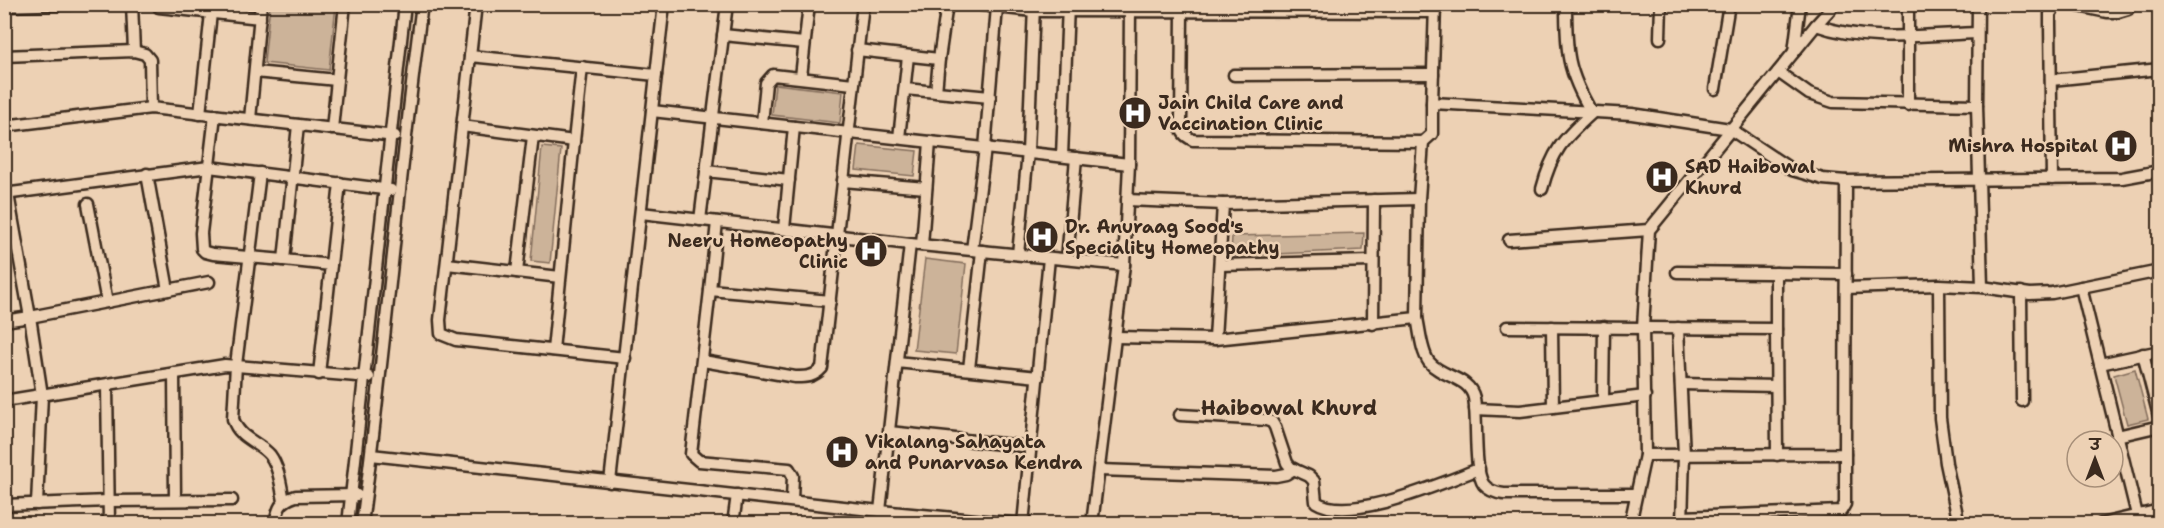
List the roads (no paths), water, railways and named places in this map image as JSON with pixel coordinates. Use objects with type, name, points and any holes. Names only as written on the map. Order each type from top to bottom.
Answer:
[{"type":"street","points":[[4,6],[71,4]]},
{"type":"street","points":[[132,4],[134,51]]},
{"type":"street","points":[[250,119],[261,4]]},
{"type":"street","points":[[332,129],[345,4]]},
{"type":"street","points":[[348,524],[405,4]]},
{"type":"street","points":[[362,524],[422,4]]},
{"type":"street","points":[[476,4],[440,329],[445,336],[456,340],[624,358]]},
{"type":"street","points":[[610,482],[664,4]]},
{"type":"street","points":[[700,220],[727,4]]},
{"type":"street","points":[[801,77],[809,4]]},
{"type":"street","points":[[703,361],[795,376],[817,374],[822,368],[863,4]]},
{"type":"street","points":[[936,92],[947,4]]},
{"type":"street","points":[[976,4],[998,7],[1130,7],[1182,11],[1209,8],[1435,8],[1432,134],[1423,141],[1193,140],[1182,133],[1181,123],[1182,11]]},
{"type":"street","points":[[1566,4],[1569,63],[1574,80],[1592,113]]},
{"type":"street","points":[[1660,38],[1661,4]]},
{"type":"street","points":[[1715,89],[1729,4]]},
{"type":"street","points":[[1794,52],[1800,4]]},
{"type":"street","points":[[1630,524],[1645,454],[1643,327],[1649,230],[1835,4]]},
{"type":"street","points":[[1908,4],[1908,105]]},
{"type":"street","points":[[1978,4],[1977,105],[1982,287]]},
{"type":"street","points":[[2052,179],[2050,14],[2057,4]]},
{"type":"street","points":[[2069,4],[2118,12],[2125,11],[2130,4]]},
{"type":"street","points":[[159,7],[212,8],[260,18]]},
{"type":"street","points":[[969,369],[998,7]]},
{"type":"street","points":[[1092,524],[1124,265],[1129,164],[1130,7]]},
{"type":"street","points":[[200,114],[212,8]]},
{"type":"street","points":[[1018,254],[1028,152],[1034,8]]},
{"type":"street","points":[[1062,156],[1068,8]]},
{"type":"street","points":[[1816,25],[1845,33],[1909,35],[1977,33]]},
{"type":"street","points":[[723,34],[804,43]]},
{"type":"street","points":[[857,50],[939,59]]},
{"type":"street","points":[[4,56],[134,51],[145,54],[150,60],[151,108]]},
{"type":"street","points":[[470,56],[656,75]]},
{"type":"street","points":[[899,138],[908,56]]},
{"type":"street","points":[[553,350],[582,67]]},
{"type":"street","points":[[2050,80],[2160,69]]},
{"type":"street","points":[[255,72],[337,80]]},
{"type":"street","points":[[1778,72],[1809,94],[1833,102],[1977,105]]},
{"type":"street","points":[[762,123],[768,78],[777,74],[853,84]]},
{"type":"street","points":[[1234,75],[1433,74]]},
{"type":"street","points":[[905,88],[990,97]]},
{"type":"street","points":[[1432,103],[1632,114],[1730,129],[1792,170],[1823,179],[1846,181],[2122,178],[2160,171]]},
{"type":"street","points":[[4,126],[151,108],[405,138]]},
{"type":"street","points":[[652,111],[1129,164]]},
{"type":"street","points":[[1542,189],[1558,146],[1592,113]]},
{"type":"street","points":[[215,115],[201,233],[202,249],[213,254],[331,265]]},
{"type":"street","points":[[284,260],[298,124]]},
{"type":"street","points":[[462,126],[573,141]]},
{"type":"street","points":[[784,229],[794,126]]},
{"type":"street","points":[[517,272],[533,135]]},
{"type":"street","points":[[1423,141],[1419,199],[1417,318],[1425,356],[1430,363],[1468,386],[1472,391],[1479,476],[1486,487],[1504,494],[1635,494]]},
{"type":"street","points":[[922,245],[930,142]]},
{"type":"street","points":[[1067,260],[1077,158]]},
{"type":"street","points":[[37,504],[42,395],[7,194],[208,167],[399,192]]},
{"type":"street","points":[[706,171],[789,180]]},
{"type":"street","points":[[260,173],[236,365],[233,408],[236,428],[269,454],[274,463],[284,501]]},
{"type":"street","points":[[147,174],[168,290]]},
{"type":"street","points":[[843,181],[926,188]]},
{"type":"street","points":[[1678,328],[1684,455],[1682,520],[1841,512],[1845,504],[1846,181]]},
{"type":"street","points":[[319,374],[340,183]]},
{"type":"street","points":[[1127,200],[1223,204],[1419,199]]},
{"type":"street","points":[[1373,324],[1374,200]]},
{"type":"street","points":[[88,204],[107,302]]},
{"type":"street","points":[[1215,339],[1223,204]]},
{"type":"street","points":[[641,213],[910,244],[1124,265]]},
{"type":"street","points":[[717,222],[703,361],[691,450],[693,457],[699,461],[789,469],[793,476],[792,500]]},
{"type":"street","points":[[1509,240],[1649,230]]},
{"type":"street","points":[[880,511],[910,244]]},
{"type":"street","points":[[1023,524],[1049,258]]},
{"type":"street","points":[[1220,265],[1372,261]]},
{"type":"street","points":[[447,264],[560,277]]},
{"type":"street","points":[[1846,288],[1939,285],[2052,293],[2160,271]]},
{"type":"street","points":[[1677,272],[1846,274]]},
{"type":"street","points":[[1776,273],[1777,455]]},
{"type":"street","points":[[4,321],[208,282]]},
{"type":"street","points":[[1939,285],[1940,418],[1946,462],[1959,524]]},
{"type":"street","points":[[2081,287],[2115,429]]},
{"type":"street","points":[[710,290],[830,301]]},
{"type":"street","points":[[2021,292],[2022,400]]},
{"type":"street","points":[[1116,337],[1215,339],[1417,318]]},
{"type":"street","points":[[1506,327],[1776,329]]},
{"type":"street","points":[[1552,327],[1553,406]]},
{"type":"street","points":[[1603,400],[1604,327]]},
{"type":"street","points":[[2100,364],[2160,351]]},
{"type":"street","points":[[2143,354],[2160,420]]},
{"type":"street","points":[[897,362],[1038,377]]},
{"type":"street","points":[[4,401],[236,365],[378,378]]},
{"type":"street","points":[[174,373],[175,500]]},
{"type":"street","points":[[1681,384],[1776,386]]},
{"type":"street","points":[[107,386],[109,524]]},
{"type":"street","points":[[1475,409],[1520,411],[1645,396]]},
{"type":"street","points":[[1180,415],[1270,421],[1275,427],[1284,457],[1294,469],[1314,481],[1315,500],[1318,504],[1330,508],[1360,507],[1421,491],[1479,468]]},
{"type":"street","points":[[2125,434],[2160,426]]},
{"type":"street","points":[[889,432],[1031,447]]},
{"type":"street","points":[[1645,454],[1845,454]]},
{"type":"street","points":[[371,455],[1018,524]]},
{"type":"street","points":[[2125,468],[2137,515]]},
{"type":"street","points":[[1099,470],[1276,476],[1294,469]]},
{"type":"street","points":[[275,524],[278,510],[284,501],[296,496],[366,495]]},
{"type":"street","points":[[733,524],[737,495]]},
{"type":"street","points":[[4,505],[232,500]]},
{"type":"street","points":[[2101,524],[2160,510]]},
{"type":"place","name":"Jain Child Care and Vaccination Clinic","points":[[1135,113]]},
{"type":"place","name":"Mishra Hospital","points":[[2121,146]]},
{"type":"place","name":"SAD Haibowal Khurd","points":[[1662,177]]},
{"type":"place","name":"Dr. Anuraag Sood's Speciality Homeopathy","points":[[1042,237]]},
{"type":"place","name":"Neeru Homeopathy Clinic","points":[[871,251]]},
{"type":"place","name":"Vikalang Sahayata and Punarvasa Kendra","points":[[842,452]]},
{"type":"district","name":"Haibowal Khurd","points":[[1289,408]]}]
